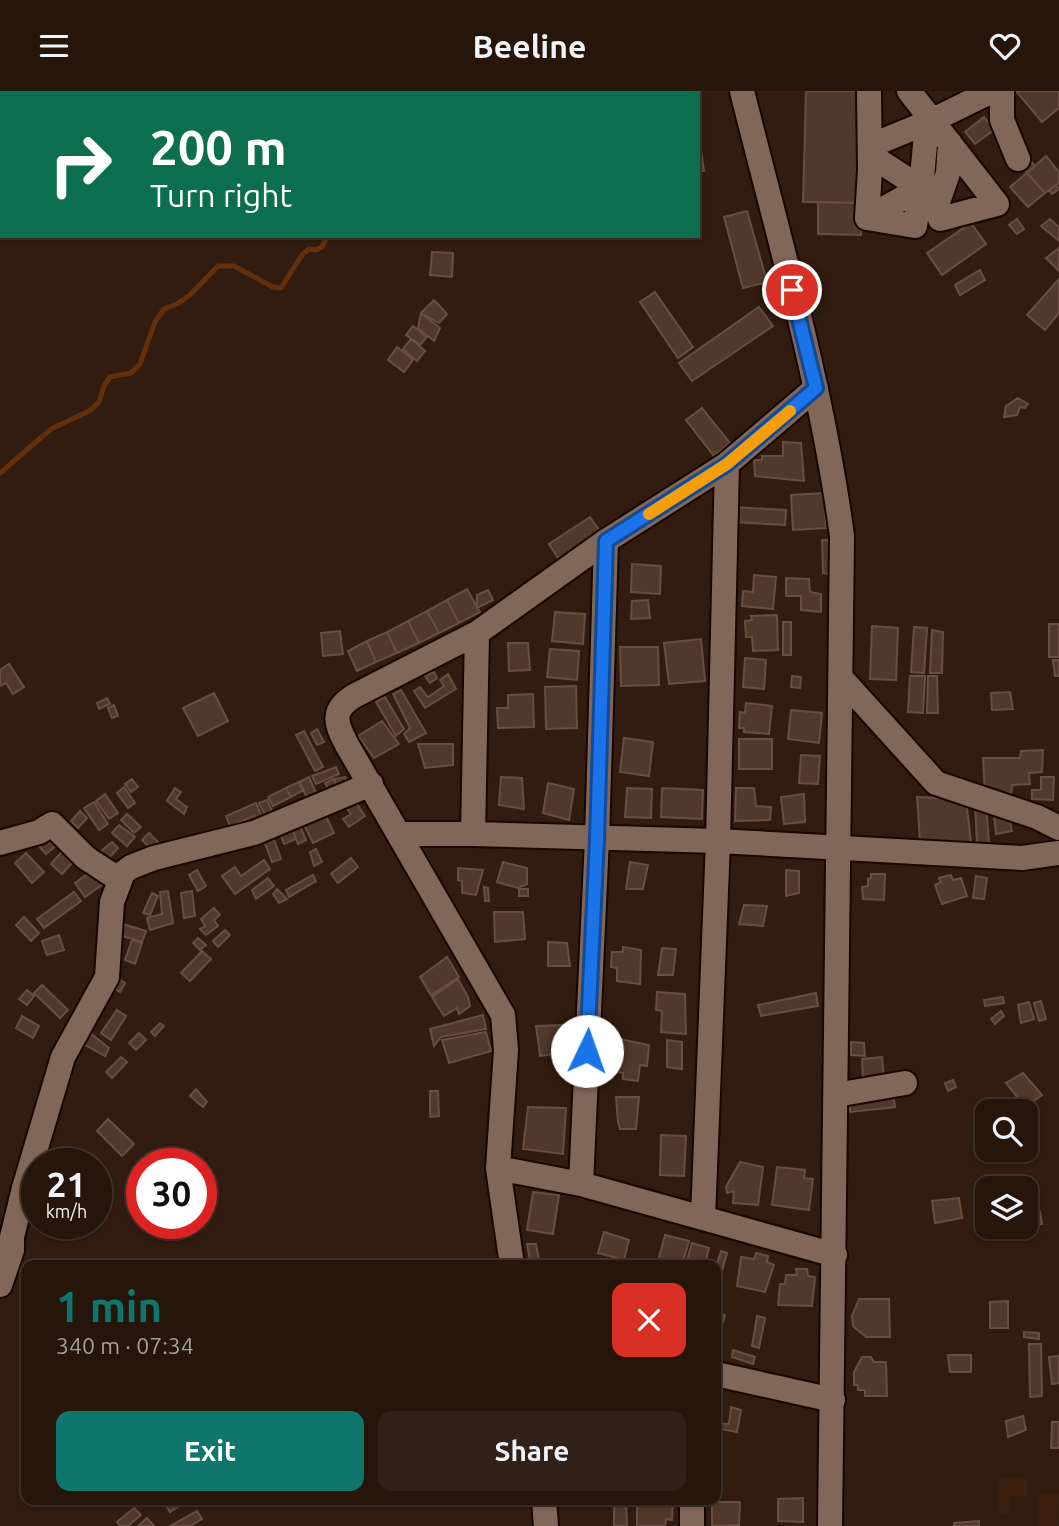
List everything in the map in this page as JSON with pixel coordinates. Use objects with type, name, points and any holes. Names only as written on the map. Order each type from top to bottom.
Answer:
[{"type":"street","points":[[742,91],[816,388],[834,473],[842,537],[830,1526]]},
{"type":"street","points":[[869,91],[867,218],[915,226],[920,187],[953,121]]},
{"type":"street","points":[[909,91],[953,121]]},
{"type":"street","points":[[870,151],[953,121],[992,91]]},
{"type":"street","points":[[1002,91],[1002,120],[1018,159]]},
{"type":"street","points":[[870,151],[920,187]]},
{"type":"street","points":[[869,183],[920,187]]},
{"type":"street","points":[[511,1260],[498,1168],[506,1050],[502,1015],[336,723],[339,710],[345,702],[477,632],[606,541],[727,464],[816,388]]},
{"type":"street","points":[[703,1218],[718,841],[727,464]]},
{"type":"street","points":[[581,1184],[597,839],[606,541]]},
{"type":"street","points":[[473,834],[477,632]]},
{"type":"street","points":[[841,678],[936,783],[1037,817],[1059,828]]},
{"type":"street","points":[[0,1285],[12,1251],[12,1237],[24,1188],[63,1057],[107,977],[112,902],[123,873],[131,866],[154,858],[254,833],[371,784]]},
{"type":"street","points":[[0,843],[39,832],[52,824],[86,858],[120,880]]},
{"type":"street","points":[[399,834],[718,841],[1022,857],[1059,853]]},
{"type":"street","points":[[836,1095],[905,1083]]},
{"type":"street","points":[[498,1168],[581,1184],[835,1255]]},
{"type":"street","points":[[721,1375],[833,1400]]},
{"type":"street","points":[[544,1505],[546,1526]]},
{"type":"street","points":[[692,1505],[692,1526]]},
{"type":"shaded area","points":[[999,1479],[1027,1479],[1027,1496],[1010,1496],[1010,1513],[999,1513]]},
{"type":"shaded area","points":[[1039,1494],[1059,1494],[1058,1526],[1038,1526]]},
{"type":"building","points":[[806,91],[864,91],[862,203],[803,202]]},
{"type":"building","points":[[1016,91],[1059,91],[1059,108],[1042,122]]},
{"type":"building","points":[[984,117],[994,130],[975,144],[965,132]]},
{"type":"building","points":[[700,144],[704,171],[700,171]]},
{"type":"building","points":[[1046,156],[1059,172],[1059,183],[1045,193],[1027,173]]},
{"type":"building","points":[[1028,158],[1035,166],[1027,173],[1020,165]]},
{"type":"building","points":[[1027,173],[1045,193],[1028,207],[1010,187]]},
{"type":"building","points":[[1056,185],[1059,189],[1052,194],[1049,190]]},
{"type":"building","points":[[818,202],[862,203],[861,235],[818,234]]},
{"type":"building","points":[[747,211],[767,282],[743,288],[724,217]]},
{"type":"building","points":[[1017,219],[1024,229],[1017,234],[1009,225]]},
{"type":"building","points":[[1050,219],[1059,227],[1059,241],[1041,226]]},
{"type":"building","points":[[971,223],[986,244],[942,275],[927,253]]},
{"type":"building","points":[[1059,248],[1059,271],[1046,258]]},
{"type":"building","points":[[432,252],[453,253],[452,277],[430,275]]},
{"type":"building","points":[[980,270],[985,280],[960,295],[955,285]]},
{"type":"building","points":[[1059,279],[1059,313],[1045,330],[1027,315]]},
{"type":"building","points":[[655,292],[693,347],[678,358],[640,302]]},
{"type":"building","points":[[434,300],[447,314],[439,323],[421,313]]},
{"type":"building","points":[[759,307],[773,326],[692,381],[679,363]]},
{"type":"building","points":[[421,313],[440,328],[434,341],[418,328]]},
{"type":"building","points":[[413,326],[427,337],[420,345],[406,335]]},
{"type":"building","points":[[411,339],[425,351],[417,361],[403,349]]},
{"type":"building","points":[[397,347],[413,360],[404,372],[388,360]]},
{"type":"building","points":[[1018,398],[1028,404],[1025,408],[1020,407],[1017,415],[1004,417],[1006,406]]},
{"type":"building","points":[[702,408],[730,443],[714,456],[686,420]]},
{"type":"building","points":[[783,442],[801,443],[804,481],[755,476],[754,460],[762,460],[762,456],[783,456]]},
{"type":"building","points":[[824,493],[826,528],[793,530],[791,495]]},
{"type":"building","points":[[732,507],[786,510],[785,525],[731,522]]},
{"type":"building","points":[[590,517],[602,534],[560,561],[549,544]]},
{"type":"building","points":[[822,540],[831,540],[832,575],[823,573]]},
{"type":"building","points":[[632,564],[661,566],[660,594],[631,592]]},
{"type":"building","points":[[754,575],[776,577],[773,609],[742,606],[743,591],[753,592]]},
{"type":"building","points":[[786,578],[809,579],[810,592],[821,594],[821,612],[801,610],[801,596],[786,596]]},
{"type":"building","points":[[467,589],[480,612],[459,623],[447,600]]},
{"type":"building","points":[[488,590],[493,600],[477,608],[477,595]]},
{"type":"building","points":[[447,600],[459,623],[439,633],[427,611]]},
{"type":"building","points":[[648,600],[650,618],[631,619],[632,601]]},
{"type":"building","points":[[427,611],[439,633],[419,643],[408,621]]},
{"type":"building","points":[[555,612],[585,614],[583,644],[552,641]]},
{"type":"building","points":[[777,615],[778,650],[753,651],[752,637],[746,637],[745,621],[752,620],[751,616]]},
{"type":"building","points":[[408,621],[419,643],[397,653],[387,632]]},
{"type":"building","points":[[783,622],[791,622],[791,655],[783,655]]},
{"type":"building","points":[[1049,624],[1059,624],[1059,657],[1049,657]]},
{"type":"building","points":[[872,626],[898,628],[896,680],[870,679]]},
{"type":"building","points":[[914,627],[927,628],[924,673],[911,672]]},
{"type":"building","points":[[932,630],[943,632],[942,673],[930,673]]},
{"type":"building","points":[[340,631],[343,654],[323,656],[321,633]]},
{"type":"building","points":[[387,632],[397,653],[376,662],[367,641]]},
{"type":"building","points":[[701,639],[705,681],[669,684],[664,643]]},
{"type":"building","points":[[367,641],[376,662],[357,671],[348,651]]},
{"type":"building","points":[[508,643],[528,643],[530,670],[509,671]]},
{"type":"building","points":[[620,647],[658,647],[659,685],[621,686]]},
{"type":"building","points":[[550,649],[579,651],[577,680],[547,677]]},
{"type":"building","points":[[745,658],[766,660],[764,689],[743,687]]},
{"type":"building","points":[[1053,660],[1059,660],[1059,676],[1055,676]]},
{"type":"building","points":[[9,664],[24,687],[13,694],[6,683],[0,686],[0,670]]},
{"type":"building","points":[[434,672],[437,678],[430,683],[425,676]]},
{"type":"building","points":[[448,674],[456,689],[425,708],[414,691],[420,687],[428,697],[444,686],[440,680]]},
{"type":"building","points":[[792,676],[801,677],[800,688],[791,687]]},
{"type":"building","points":[[910,676],[925,676],[923,713],[908,712]]},
{"type":"building","points":[[928,676],[937,676],[938,713],[927,713]]},
{"type":"building","points":[[576,686],[577,728],[546,729],[545,687]]},
{"type":"building","points":[[401,690],[426,733],[409,742],[404,734],[410,728],[393,694]]},
{"type":"building","points":[[1010,692],[1013,709],[992,710],[991,693]]},
{"type":"building","points":[[214,693],[228,721],[198,736],[183,708]]},
{"type":"building","points":[[533,694],[534,727],[498,728],[497,708],[508,708],[508,695]]},
{"type":"building","points":[[385,697],[404,729],[396,736],[376,702]]},
{"type":"building","points":[[107,698],[110,704],[99,709],[97,703]]},
{"type":"building","points":[[746,703],[772,706],[769,734],[744,732],[744,728],[739,728],[740,712],[745,713]]},
{"type":"building","points":[[114,705],[118,716],[112,718],[108,708]]},
{"type":"building","points":[[791,710],[822,713],[819,743],[788,739]]},
{"type":"building","points":[[382,721],[399,744],[374,758],[358,736]]},
{"type":"building","points":[[317,729],[324,742],[317,745],[311,733]]},
{"type":"building","points":[[304,731],[323,767],[315,771],[296,735]]},
{"type":"building","points":[[624,738],[653,742],[649,776],[620,772]]},
{"type":"building","points":[[739,739],[772,739],[772,769],[739,769]]},
{"type":"building","points":[[418,744],[453,744],[453,765],[425,768]]},
{"type":"building","points":[[1043,750],[1042,772],[1029,773],[1030,784],[1012,785],[1011,796],[985,794],[983,758],[1020,758],[1021,751]]},
{"type":"building","points":[[801,755],[820,756],[818,784],[799,783]]},
{"type":"building","points":[[336,767],[339,774],[316,784],[312,776]]},
{"type":"building","points":[[309,777],[319,800],[310,804],[299,782]]},
{"type":"building","points":[[345,777],[350,785],[339,791],[334,779]]},
{"type":"building","points":[[501,777],[522,778],[524,809],[499,805]]},
{"type":"building","points":[[1041,777],[1054,777],[1053,800],[1032,799],[1032,790],[1041,790]]},
{"type":"building","points":[[132,779],[138,787],[131,792],[125,784]]},
{"type":"building","points":[[334,779],[339,791],[331,795],[325,783]]},
{"type":"building","points":[[299,782],[304,790],[291,797],[286,788]]},
{"type":"building","points":[[548,783],[574,789],[569,820],[543,813]]},
{"type":"building","points":[[124,787],[135,803],[128,808],[117,793]]},
{"type":"building","points":[[175,788],[181,792],[176,799],[187,807],[184,814],[167,801]]},
{"type":"building","points":[[286,788],[291,797],[273,806],[268,797]]},
{"type":"building","points":[[627,788],[652,789],[651,818],[625,817]]},
{"type":"building","points":[[662,788],[703,790],[702,819],[661,817]]},
{"type":"building","points":[[736,788],[754,788],[756,806],[771,807],[770,820],[735,821]]},
{"type":"building","points":[[105,794],[118,813],[109,819],[96,801]]},
{"type":"building","points":[[804,794],[805,822],[784,824],[781,797]]},
{"type":"building","points":[[917,797],[966,799],[971,842],[920,841]]},
{"type":"building","points":[[267,800],[275,817],[268,821],[259,803]]},
{"type":"building","points":[[355,801],[365,816],[349,827],[343,819],[351,814],[346,807]]},
{"type":"building","points":[[94,802],[108,824],[99,830],[84,808]]},
{"type":"building","points":[[256,803],[265,824],[258,826],[254,816],[230,826],[226,816]]},
{"type":"building","points":[[975,804],[986,805],[989,843],[977,843]]},
{"type":"building","points":[[993,807],[1006,807],[1012,831],[996,834]]},
{"type":"building","points":[[80,811],[87,818],[78,828],[71,821]]},
{"type":"building","points":[[127,814],[141,827],[134,833],[121,820]]},
{"type":"building","points":[[325,814],[334,833],[313,843],[304,825]]},
{"type":"building","points":[[119,825],[135,837],[127,846],[112,833]]},
{"type":"building","points":[[300,826],[306,840],[298,844],[292,828]]},
{"type":"building","points":[[54,828],[64,839],[46,854],[36,843]]},
{"type":"building","points":[[292,828],[296,839],[284,844],[280,833]]},
{"type":"building","points":[[149,833],[162,846],[156,853],[142,840]]},
{"type":"building","points":[[272,834],[281,859],[272,862],[263,838]]},
{"type":"building","points":[[112,842],[118,848],[107,860],[100,852]]},
{"type":"building","points":[[69,844],[80,854],[62,874],[51,864]]},
{"type":"building","points":[[316,849],[322,862],[314,866],[310,852]]},
{"type":"building","points":[[26,853],[44,872],[32,883],[15,863]]},
{"type":"building","points":[[351,858],[358,867],[338,883],[331,874]]},
{"type":"building","points":[[264,860],[270,869],[235,894],[222,876],[235,867],[241,876]]},
{"type":"building","points":[[503,862],[527,868],[527,884],[518,888],[497,882]]},
{"type":"building","points":[[630,862],[648,865],[643,889],[626,889]]},
{"type":"building","points":[[96,868],[106,882],[85,897],[75,883]]},
{"type":"building","points":[[458,868],[483,870],[476,895],[462,893]]},
{"type":"building","points":[[197,870],[206,886],[198,891],[189,875]]},
{"type":"building","points":[[786,870],[799,871],[799,893],[786,896]]},
{"type":"building","points":[[871,874],[885,874],[884,900],[863,899],[862,887],[868,886]]},
{"type":"building","points":[[313,875],[316,881],[289,897],[286,890]]},
{"type":"building","points":[[951,875],[953,880],[961,878],[967,896],[942,904],[935,885],[941,882],[939,878]]},
{"type":"building","points":[[976,876],[987,878],[984,899],[973,898]]},
{"type":"building","points":[[268,878],[274,886],[256,899],[252,890]]},
{"type":"building","points":[[484,887],[488,888],[489,901],[485,901]]},
{"type":"building","points":[[277,889],[287,899],[279,903],[273,894]]},
{"type":"building","points":[[519,889],[528,889],[528,896],[519,896]]},
{"type":"building","points":[[168,891],[173,923],[150,930],[147,918],[162,914],[160,892]]},
{"type":"building","points":[[192,891],[195,916],[184,918],[181,893]]},
{"type":"building","points":[[74,892],[81,901],[44,928],[37,919]]},
{"type":"building","points":[[152,893],[158,896],[150,915],[143,913]]},
{"type":"building","points":[[744,905],[767,906],[763,926],[739,924]]},
{"type":"building","points":[[214,908],[220,915],[214,920],[218,926],[206,935],[200,929],[205,926],[201,919]]},
{"type":"building","points":[[494,912],[523,912],[525,939],[495,942]]},
{"type":"building","points":[[24,917],[39,933],[31,941],[16,925]]},
{"type":"building","points":[[119,923],[146,931],[142,942],[116,934]]},
{"type":"building","points":[[225,930],[230,935],[218,947],[213,941]]},
{"type":"building","points":[[59,935],[64,950],[47,955],[42,941]]},
{"type":"building","points":[[198,938],[206,945],[200,950],[193,943]]},
{"type":"building","points":[[132,940],[142,943],[135,964],[125,960]]},
{"type":"building","points":[[548,942],[567,943],[570,966],[548,966]]},
{"type":"building","points":[[623,947],[641,950],[640,984],[617,981],[617,968],[611,967],[612,952],[623,952]]},
{"type":"building","points":[[662,948],[676,949],[673,975],[658,975]]},
{"type":"building","points":[[202,951],[211,959],[190,981],[181,973]]},
{"type":"building","points":[[447,957],[459,977],[431,995],[420,977]]},
{"type":"building","points":[[116,977],[125,983],[120,992],[111,986]]},
{"type":"building","points":[[458,979],[470,1006],[459,1014],[457,1008],[444,1016],[432,997]]},
{"type":"building","points":[[42,985],[68,1010],[60,1018],[34,993]]},
{"type":"building","points":[[27,990],[34,996],[27,1005],[19,999]]},
{"type":"building","points":[[657,992],[685,994],[686,1034],[661,1032],[662,1011],[656,1010]]},
{"type":"building","points":[[816,993],[818,1006],[761,1016],[758,1005]]},
{"type":"building","points":[[1003,997],[1004,1003],[985,1006],[984,1000]]},
{"type":"building","points":[[1041,1001],[1046,1019],[1039,1021],[1034,1003]]},
{"type":"building","points":[[1029,1002],[1034,1019],[1021,1023],[1018,1005]]},
{"type":"building","points":[[117,1010],[126,1016],[111,1040],[101,1033]]},
{"type":"building","points":[[1001,1011],[1004,1016],[995,1024],[991,1019]]},
{"type":"building","points":[[483,1015],[486,1029],[441,1037],[434,1046],[430,1029]]},
{"type":"building","points":[[22,1016],[39,1026],[33,1038],[16,1028]]},
{"type":"building","points":[[160,1023],[164,1026],[155,1036],[151,1032]]},
{"type":"building","points":[[562,1025],[563,1053],[540,1056],[536,1026]]},
{"type":"building","points":[[84,1028],[109,1048],[105,1056],[80,1042]]},
{"type":"building","points":[[486,1032],[491,1051],[449,1063],[442,1040]]},
{"type":"building","points":[[139,1033],[146,1040],[136,1050],[129,1043]]},
{"type":"building","points":[[615,1038],[649,1045],[647,1066],[640,1065],[638,1081],[623,1079],[623,1073],[606,1070]]},
{"type":"building","points":[[667,1040],[682,1042],[682,1069],[667,1067]]},
{"type":"building","points":[[851,1042],[864,1043],[865,1056],[851,1055]]},
{"type":"building","points":[[121,1057],[127,1062],[112,1078],[106,1072]]},
{"type":"building","points":[[882,1057],[884,1080],[863,1081],[862,1059]]},
{"type":"building","points":[[1023,1073],[1042,1095],[1036,1099],[1019,1099],[1006,1083]]},
{"type":"building","points":[[953,1080],[956,1087],[948,1091],[945,1083]]},
{"type":"building","points":[[196,1089],[207,1102],[203,1107],[190,1096]]},
{"type":"building","points":[[430,1091],[438,1091],[439,1116],[430,1117]]},
{"type":"building","points":[[893,1093],[895,1107],[850,1112],[850,1101]]},
{"type":"building","points":[[616,1097],[639,1097],[636,1129],[620,1129]]},
{"type":"building","points":[[528,1107],[566,1108],[563,1154],[523,1149]]},
{"type":"building","points":[[108,1119],[134,1144],[126,1148],[122,1156],[97,1131]]},
{"type":"building","points":[[661,1135],[686,1136],[684,1176],[660,1175]]},
{"type":"building","points":[[740,1162],[763,1167],[758,1205],[733,1203],[734,1191],[727,1193],[726,1187]]},
{"type":"building","points":[[777,1167],[805,1170],[804,1178],[813,1179],[809,1210],[772,1205]]},
{"type":"building","points":[[533,1192],[559,1195],[553,1234],[527,1230]]},
{"type":"building","points":[[959,1198],[962,1218],[935,1223],[932,1201]]},
{"type":"building","points":[[1038,1212],[1040,1212],[1042,1224],[1038,1225]]},
{"type":"building","points":[[604,1232],[629,1240],[624,1260],[598,1253]]},
{"type":"building","points":[[665,1235],[689,1241],[683,1260],[658,1260]]},
{"type":"building","points":[[692,1243],[709,1248],[706,1260],[687,1260]]},
{"type":"building","points":[[527,1244],[536,1244],[539,1260],[530,1260]]},
{"type":"building","points":[[721,1251],[727,1253],[721,1274],[721,1260],[718,1260]]},
{"type":"building","points":[[756,1253],[768,1256],[767,1262],[774,1265],[765,1292],[737,1286],[741,1257],[754,1259]]},
{"type":"building","points":[[796,1269],[807,1269],[808,1276],[815,1277],[812,1306],[778,1305],[780,1284],[785,1284],[786,1275],[797,1275]]},
{"type":"building","points":[[859,1299],[889,1299],[890,1337],[866,1337],[853,1326],[852,1316]]},
{"type":"building","points":[[1008,1301],[1008,1328],[990,1328],[990,1302]]},
{"type":"building","points":[[757,1316],[765,1318],[759,1348],[752,1346]]},
{"type":"building","points":[[1024,1332],[1039,1333],[1039,1339],[1024,1337]]},
{"type":"building","points":[[1029,1344],[1041,1344],[1042,1396],[1030,1397]]},
{"type":"building","points":[[733,1350],[755,1357],[753,1364],[732,1357]]},
{"type":"building","points":[[948,1355],[971,1355],[971,1372],[950,1372]]},
{"type":"building","points":[[1059,1356],[1059,1383],[1052,1384],[1049,1357]]},
{"type":"building","points":[[862,1357],[871,1357],[874,1362],[886,1362],[887,1396],[865,1396],[865,1390],[858,1390],[858,1385],[854,1385],[854,1372]]},
{"type":"building","points":[[731,1407],[741,1410],[737,1432],[721,1429],[721,1423],[729,1424]]},
{"type":"building","points":[[1023,1416],[1026,1430],[1008,1437],[1006,1421]]},
{"type":"building","points":[[1052,1422],[1059,1422],[1059,1448],[1051,1448]]},
{"type":"building","points":[[803,1498],[803,1522],[778,1521],[778,1499]]},
{"type":"building","points":[[740,1502],[739,1525],[712,1526],[712,1505]]},
{"type":"building","points":[[166,1505],[180,1505],[170,1512]]},
{"type":"building","points":[[614,1505],[626,1505],[627,1526],[614,1526]]},
{"type":"building","points":[[637,1505],[673,1505],[672,1520],[666,1519],[665,1526],[637,1526]]},
{"type":"building","points":[[134,1508],[141,1515],[128,1526],[120,1526],[117,1522]]},
{"type":"building","points":[[197,1511],[202,1519],[190,1526],[170,1526]]},
{"type":"building","points":[[147,1518],[154,1526],[138,1526]]},
{"type":"building","points":[[979,1521],[979,1526],[954,1526],[954,1523]]},
{"type":"waterway","points":[[0,473],[51,429],[91,410],[99,402],[110,377],[131,373],[140,364],[155,322],[164,309],[190,295],[218,266],[234,266],[273,287],[281,288],[302,255],[309,249],[322,247],[326,238]]},
{"type":"slow traffic","points":[[649,514],[727,464],[790,411]]},
{"type":"route","points":[[587,1051],[597,839],[606,541],[727,464],[816,388],[792,290]]}]
